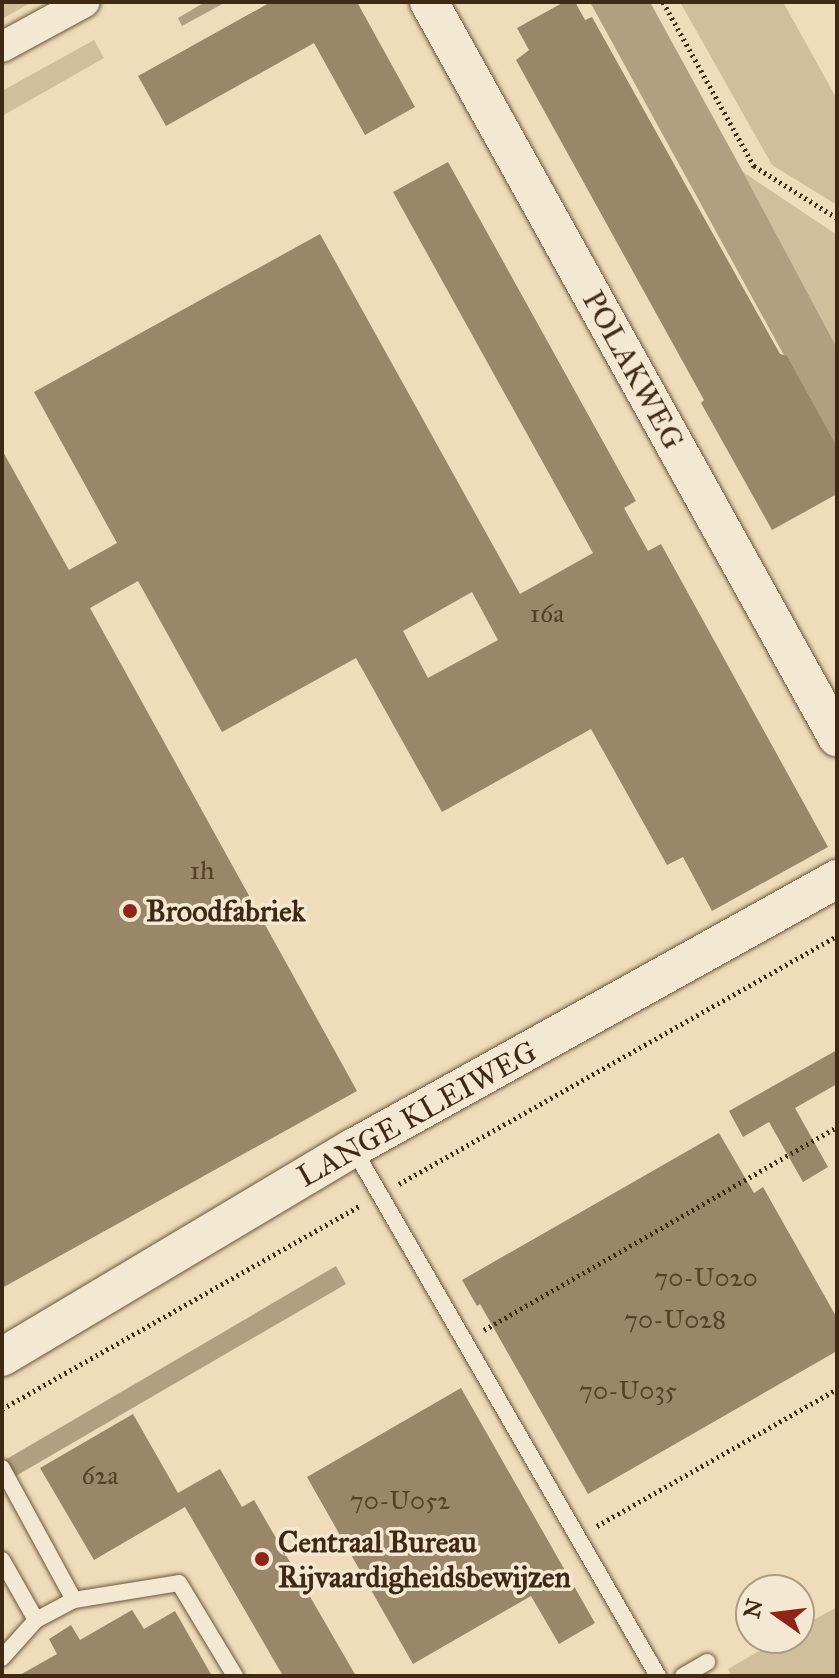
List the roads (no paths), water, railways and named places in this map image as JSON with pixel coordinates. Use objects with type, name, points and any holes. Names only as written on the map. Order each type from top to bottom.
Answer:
[{"type":"street","points":[[2,47],[85,2]]},
{"type":"street","name":"POLAKWEG","points":[[429,2],[837,737]]},
{"type":"street","name":"LANGE KLEIWEG","points":[[2,1357],[353,1148],[837,879]]},
{"type":"lane","points":[[353,1148],[378,1196],[397,1219],[658,1676]]},
{"type":"lane","points":[[2,1468],[74,1600]]},
{"type":"lane","points":[[2,1560],[36,1620]]},
{"type":"lane","points":[[2,1658],[36,1620],[74,1600],[179,1583],[235,1676]]},
{"type":"lane","points":[[683,1676],[707,1662]]},
{"type":"place","name":"Broodfabriek","points":[[130,911]]},
{"type":"place","name":"Centraal Bureau Rijvaardigheidsbewijzen","points":[[262,1559]]}]
